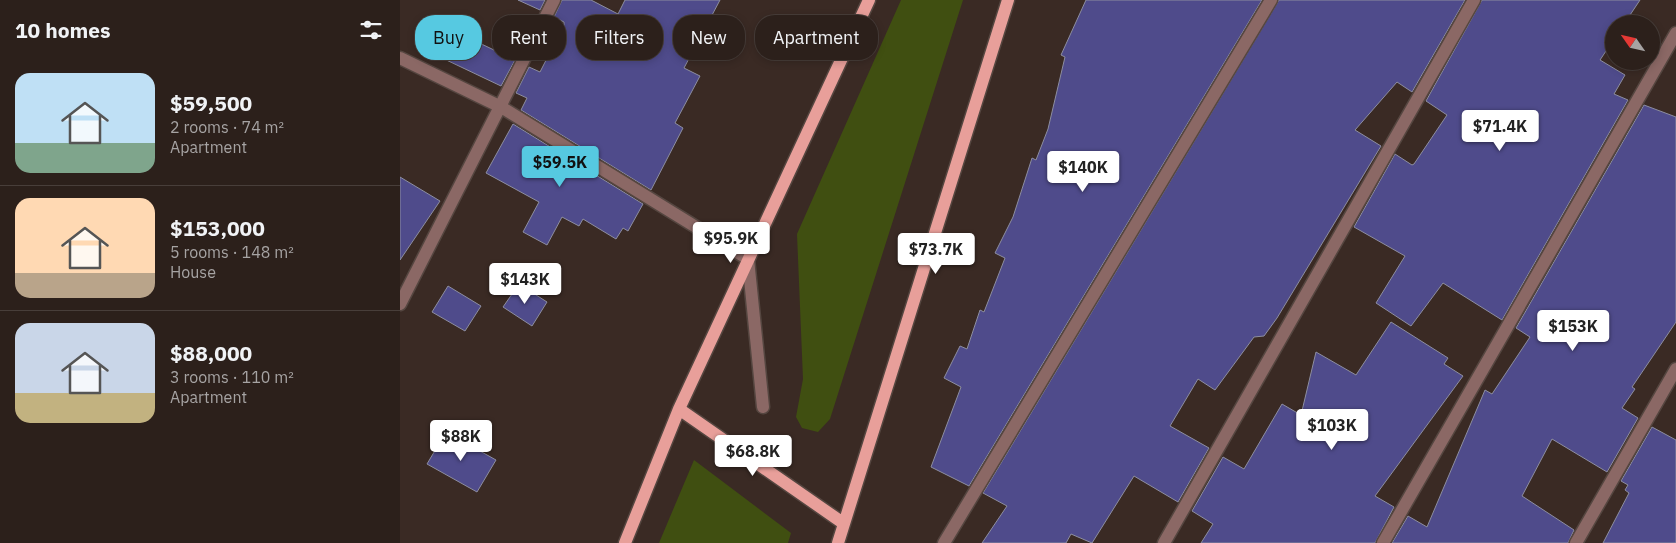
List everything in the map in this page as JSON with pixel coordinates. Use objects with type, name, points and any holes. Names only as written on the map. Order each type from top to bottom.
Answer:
[{"type":"main road","points":[[625,543],[678,409],[869,0]]},
{"type":"main road","points":[[838,543],[1008,0]]},
{"type":"main road","points":[[678,409],[843,523]]},
{"type":"street","points":[[400,304],[501,108],[554,0]]},
{"type":"street","points":[[944,543],[1270,0]]},
{"type":"street","points":[[1164,543],[1474,0]]},
{"type":"street","points":[[1383,543],[1676,32]]},
{"type":"street","points":[[400,58],[501,108],[748,259],[763,406]]},
{"type":"street","points":[[1576,543],[1676,369]]},
{"type":"green space","points":[[901,0],[963,0],[830,419],[818,432],[802,428],[796,417],[803,379],[797,234],[874,60],[878,60],[878,52]]},
{"type":"green space","points":[[694,460],[791,533],[788,543],[659,543]]},
{"type":"building","points":[[518,0],[545,0],[540,10]]},
{"type":"building","points":[[562,0],[591,0],[618,14],[625,0],[720,0],[712,15],[673,15],[673,60],[688,60],[684,68],[700,76],[675,123],[683,128],[651,190],[521,110],[527,98],[516,93],[529,67],[540,72],[546,60],[566,60],[566,15],[555,15]]},
{"type":"building","points":[[1086,0],[1262,0],[969,486],[931,467],[961,387],[944,378],[960,346],[967,349],[980,310],[984,312],[1005,258],[995,253],[1013,217],[1032,158],[1036,160],[1048,129],[1065,57],[1061,55]]},
{"type":"building","points":[[1279,0],[1465,0],[1412,92],[1397,82],[1355,130],[1381,146],[1277,318],[1264,336],[1254,337],[1215,390],[1198,379],[1170,426],[1209,448],[1178,502],[1134,476],[1092,543],[1071,534],[1066,543],[982,543],[1007,506],[983,493]]},
{"type":"building","points":[[1482,0],[1640,0],[1630,15],[1605,15],[1605,52],[1600,60],[1605,63],[1605,70],[1617,70],[1625,75],[1614,94],[1628,100],[1502,320],[1443,283],[1411,326],[1376,303],[1405,256],[1354,227],[1395,154],[1412,165],[1414,164],[1447,115],[1426,101]]},
{"type":"building","points":[[482,44],[492,49],[492,60],[515,60],[501,86],[446,60],[482,60]]},
{"type":"building","points":[[1644,105],[1676,117],[1676,322],[1632,387],[1635,389],[1622,408],[1638,418],[1607,472],[1552,439],[1522,496],[1574,530],[1568,543],[1392,543],[1408,516],[1427,527],[1485,390],[1492,394],[1530,337],[1516,328]]},
{"type":"building","points":[[513,124],[643,204],[628,231],[623,228],[616,239],[583,219],[579,226],[562,217],[547,245],[523,232],[539,202],[486,173]]},
{"type":"building","points":[[400,177],[440,201],[400,260]]},
{"type":"building","points":[[519,284],[547,302],[532,326],[503,307]]},
{"type":"building","points":[[448,286],[481,306],[465,331],[432,312]]},
{"type":"building","points":[[1391,322],[1448,358],[1444,364],[1463,376],[1375,496],[1394,507],[1375,543],[1201,543],[1213,524],[1192,511],[1223,457],[1244,469],[1282,404],[1301,415],[1316,352],[1356,375]]},
{"type":"building","points":[[1652,427],[1676,440],[1676,543],[1603,543],[1629,493],[1625,490],[1628,485],[1621,481]]},
{"type":"building","points":[[446,432],[496,460],[477,492],[427,464]]}]
